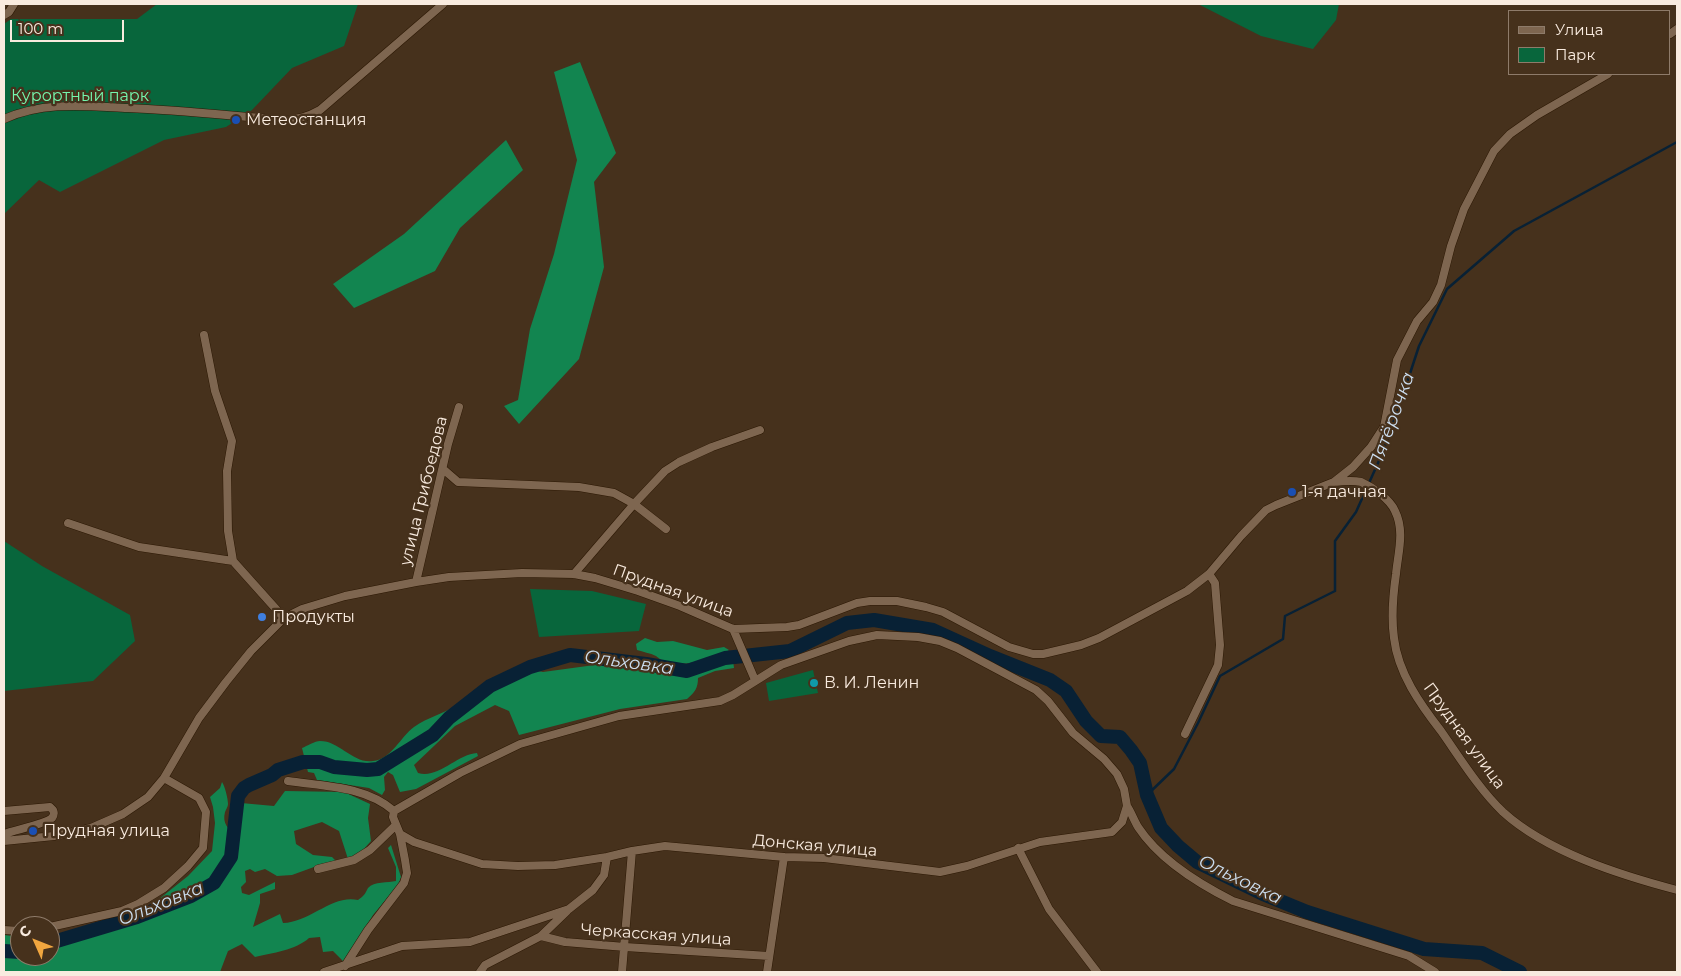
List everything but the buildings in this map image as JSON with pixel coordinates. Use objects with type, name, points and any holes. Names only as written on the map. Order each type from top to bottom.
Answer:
[{"type":"street","points":[[4,15],[9,12],[14,4]]},
{"type":"street","points":[[4,119],[21,111],[36,108],[80,105],[186,111],[284,120],[299,119],[310,116],[320,110],[443,4]]},
{"type":"street","name":"Прудная улица","points":[[4,840],[54,836],[91,828],[123,814],[148,797],[164,778],[204,710],[251,651],[284,618],[302,609],[345,596],[416,582],[449,577],[493,574],[574,574],[595,578],[638,591],[680,606],[733,629],[800,625],[857,603],[897,601],[943,612],[1009,647],[1033,654],[1043,654],[1081,645],[1099,638],[1187,592],[1209,574],[1266,510],[1276,504],[1334,482],[1353,467],[1371,447],[1384,427],[1397,360],[1417,321],[1433,302],[1441,285],[1460,217],[1494,151],[1510,134],[1537,115],[1606,75]]},
{"type":"street","points":[[204,335],[215,391],[232,441],[227,471],[228,531],[233,561],[284,618]]},
{"type":"street","name":"улица Грибоедова","points":[[416,582],[448,444],[460,407]]},
{"type":"street","points":[[574,574],[665,471],[679,462],[712,447],[760,430]]},
{"type":"street","points":[[443,469],[458,482],[579,487],[614,493],[634,504],[666,529]]},
{"type":"street","name":"Прудная улица","points":[[1334,482],[1360,482],[1378,492],[1395,510],[1400,535],[1393,622],[1396,654],[1402,670],[1422,706],[1502,810],[1517,823],[1563,851],[1627,875],[1677,890]]},
{"type":"street","points":[[68,523],[139,547],[233,561]]},
{"type":"street","points":[[1185,734],[1218,665],[1220,645],[1215,583],[1209,574]]},
{"type":"street","points":[[733,629],[745,661],[755,680]]},
{"type":"street","points":[[394,811],[460,773],[520,744],[619,716],[720,701],[781,665],[849,641],[877,635],[918,637],[940,641],[965,652],[1036,690],[1048,701],[1073,733],[1104,759],[1117,774],[1124,789],[1127,806],[1138,827],[1155,847],[1183,871],[1208,888],[1233,901],[1409,956],[1434,972]]},
{"type":"street","points":[[60,925],[122,911],[138,904],[164,888],[188,866],[203,848],[206,812],[198,798],[164,778]]},
{"type":"street","points":[[288,781],[353,791],[384,802],[394,811]]},
{"type":"street","name":"Донская улица","points":[[400,834],[414,842],[482,864],[518,866],[555,865],[665,846],[784,857],[824,858],[940,872],[967,866],[1040,842],[1112,832],[1122,822],[1127,806]]},
{"type":"street","points":[[4,812],[50,807],[54,814],[52,818],[45,822],[4,834]]},
{"type":"street","points":[[345,966],[368,930],[404,883],[407,873],[400,834],[393,817],[394,811]]},
{"type":"street","points":[[318,870],[354,860],[370,850],[396,826]]},
{"type":"street","points":[[1018,848],[1049,909],[1097,972]]},
{"type":"street","points":[[622,972],[632,851]]},
{"type":"street","points":[[324,972],[402,946],[470,942],[569,909],[593,890],[604,875],[607,857]]},
{"type":"street","points":[[767,972],[784,857]]},
{"type":"street","name":"Черкасская улица","points":[[480,972],[485,965],[542,936],[569,909]]},
{"type":"street","name":"Черкасская улица","points":[[542,936],[565,942],[769,956]]},
{"type":"green space","name":"Курортный парк","points":[[157,4],[358,4],[344,46],[292,68],[252,110],[226,127],[164,140],[60,192],[39,180],[4,214],[4,24],[11,19],[137,19]]},
{"type":"green space","points":[[1198,4],[1339,4],[1336,20],[1313,49],[1261,36]]},
{"type":"green space","points":[[580,62],[616,153],[594,182],[604,267],[579,359],[519,424],[504,406],[518,400],[530,329],[554,254],[577,160],[554,72]]},
{"type":"green space","points":[[506,140],[523,170],[460,228],[435,271],[354,308],[333,284],[404,234]]},
{"type":"green space","points":[[4,541],[42,566],[130,615],[135,641],[93,681],[4,691]]},
{"type":"green space","points":[[530,589],[592,591],[646,604],[639,631],[539,637]]},
{"type":"green space","points":[[645,638],[657,642],[673,641],[707,650],[724,647],[729,650],[716,657],[699,662],[681,664],[665,662],[654,655],[637,650],[636,644]]},
{"type":"green space","points":[[733,660],[734,668],[715,671],[698,678],[696,690],[687,699],[620,709],[519,735],[509,711],[495,705],[455,726],[414,765],[418,773],[426,774],[441,770],[470,754],[477,753],[478,756],[416,789],[400,792],[393,775],[388,772],[384,777],[385,790],[382,795],[369,788],[317,780],[314,773],[308,772],[302,748],[320,741],[334,745],[359,759],[373,761],[380,759],[391,752],[409,731],[419,724],[458,704],[470,706],[493,688],[533,670],[543,672],[602,664],[633,669],[650,669],[682,676]]},
{"type":"green space","points":[[813,670],[818,693],[769,701],[766,683]]},
{"type":"green space","points":[[222,782],[228,802],[224,816],[225,823],[228,828],[237,834],[241,803],[274,806],[285,791],[344,792],[370,804],[368,818],[371,841],[362,851],[348,859],[339,831],[322,822],[294,831],[296,844],[313,855],[332,857],[337,862],[314,867],[292,875],[277,876],[265,869],[255,872],[250,869],[245,871],[246,882],[241,887],[242,893],[249,895],[275,882],[275,889],[260,894],[260,903],[253,927],[280,914],[283,923],[293,921],[330,904],[349,899],[358,900],[374,884],[396,881],[396,867],[388,848],[391,845],[401,877],[398,885],[373,915],[344,962],[333,951],[323,952],[320,937],[309,938],[291,948],[255,957],[242,944],[228,951],[220,972],[4,972],[4,935],[10,936],[10,966],[60,966],[60,936],[67,941],[146,917],[149,907],[188,876],[212,851],[215,823],[210,797],[220,788]]},
{"type":"waterway","name":"Пятёрочка","points":[[1147,795],[1174,769],[1220,676],[1283,639],[1285,616],[1335,591],[1335,541],[1356,512],[1382,454],[1419,346],[1447,289],[1514,231],[1677,142]]},
{"type":"waterway","name":"Ольховка","points":[[60,940],[137,917],[191,896],[214,883],[231,857],[238,796],[249,785],[272,775],[278,770],[303,762],[320,762],[334,767],[378,769],[433,735],[449,718],[490,686],[530,667],[570,655],[687,671],[725,658],[790,651],[847,623],[874,620],[933,630],[990,656],[1050,680],[1066,691],[1086,721],[1101,736],[1120,737],[1131,750],[1140,763],[1147,795],[1161,828],[1197,862],[1263,894],[1307,912],[1424,949],[1482,953],[1520,972]]},
{"type":"waterway","name":"Ольховка","points":[[4,951],[10,951]]},
{"type":"place","name":"Метеостанция","points":[[236,120]]},
{"type":"place","name":"1-я дачная","points":[[1292,492]]},
{"type":"place","name":"Продукты","points":[[262,617]]},
{"type":"place","name":"В. И. Ленин","points":[[814,683]]},
{"type":"place","name":"Прудная улица","points":[[33,831]]}]
